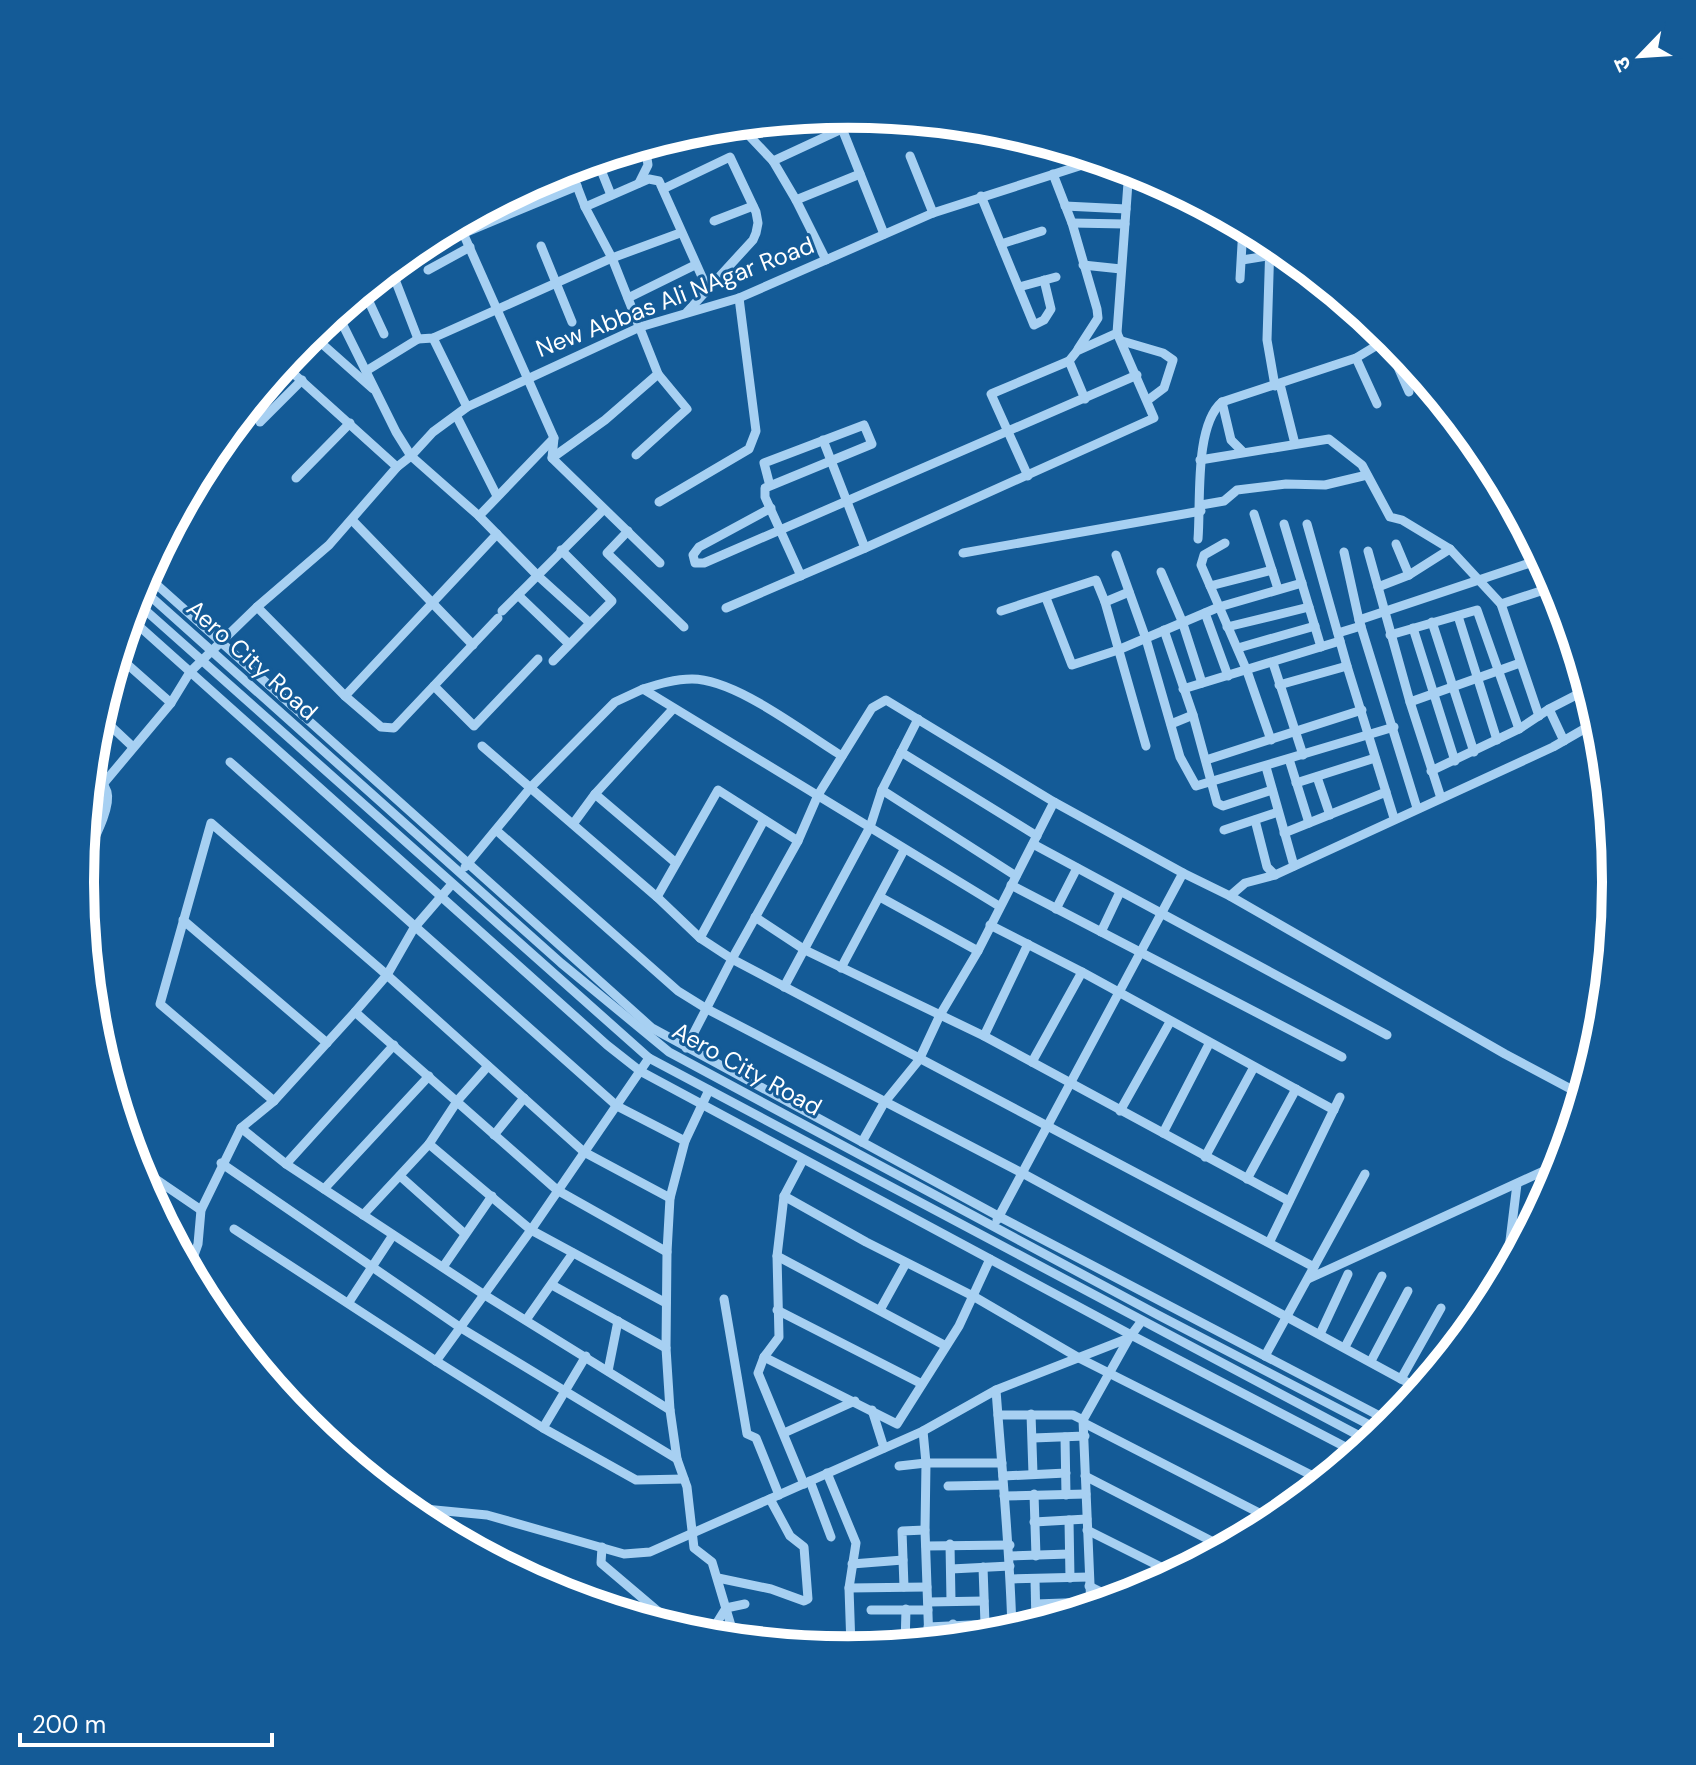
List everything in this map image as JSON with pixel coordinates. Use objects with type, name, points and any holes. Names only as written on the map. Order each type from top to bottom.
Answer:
[{"type":"street","points":[[773,161],[842,129],[884,234]]},
{"type":"street","points":[[748,135],[773,161],[826,260]]},
{"type":"street","points":[[639,183],[648,165],[647,156]]},
{"type":"street","points":[[910,156],[933,213]]},
{"type":"street","points":[[663,189],[730,157],[758,223],[753,240],[687,312]]},
{"type":"street","name":"New Abbas Ali NAgar Road","points":[[201,661],[257,607],[329,545],[397,467],[433,432],[467,407],[640,327],[739,298],[933,213],[1080,166]]},
{"type":"street","points":[[601,171],[611,195]]},
{"type":"street","points":[[796,200],[860,174]]},
{"type":"street","points":[[1028,476],[991,394],[1069,361],[1098,318],[1072,223],[1053,174]]},
{"type":"street","points":[[585,207],[653,178],[659,181],[707,288]]},
{"type":"street","points":[[575,180],[612,258],[658,374],[687,409],[636,455]]},
{"type":"street","points":[[726,608],[1154,418],[1120,337],[1121,269],[1128,183]]},
{"type":"street","points":[[502,213],[577,186]]},
{"type":"street","points":[[981,196],[1034,325],[1044,320],[1051,309],[1044,280]]},
{"type":"street","points":[[714,221],[753,206]]},
{"type":"street","points":[[1065,206],[1126,209]]},
{"type":"street","points":[[1072,223],[1125,224]]},
{"type":"street","points":[[1001,244],[1042,231]]},
{"type":"street","points":[[366,371],[418,339],[433,338],[612,258],[680,233]]},
{"type":"street","points":[[464,234],[554,438],[552,458]]},
{"type":"street","points":[[1240,279],[1243,241]]},
{"type":"street","points":[[541,246],[572,322]]},
{"type":"street","points":[[428,270],[470,247]]},
{"type":"street","points":[[1242,260],[1268,256]]},
{"type":"street","points":[[1271,259],[1267,340],[1295,444]]},
{"type":"street","points":[[628,298],[695,265]]},
{"type":"street","points":[[1083,265],[1121,269]]},
{"type":"street","points":[[1019,287],[1056,277]]},
{"type":"street","points":[[395,280],[418,339]]},
{"type":"street","points":[[659,502],[749,449],[756,431],[739,298]]},
{"type":"street","points":[[369,301],[384,334]]},
{"type":"street","points":[[342,324],[411,456],[479,516],[590,623]]},
{"type":"street","points":[[1077,351],[1120,337],[1163,353],[1173,360],[1164,388],[1148,400]]},
{"type":"street","points":[[433,338],[467,407]]},
{"type":"street","points":[[321,343],[379,394]]},
{"type":"street","points":[[1198,539],[1200,460],[1213,413],[1222,402],[1356,358],[1377,345]]},
{"type":"street","points":[[1356,358],[1377,404]]},
{"type":"street","points":[[1069,361],[1085,399]]},
{"type":"street","points":[[1400,369],[1409,392]]},
{"type":"street","points":[[293,372],[397,467]]},
{"type":"street","points":[[552,458],[605,420],[658,374]]},
{"type":"street","points":[[771,508],[699,547],[695,550],[693,561],[704,563],[1137,375]]},
{"type":"street","points":[[260,422],[302,380]]},
{"type":"street","points":[[1222,402],[1231,440],[1243,452]]},
{"type":"street","points":[[457,417],[497,496]]},
{"type":"street","points":[[296,478],[350,423]]},
{"type":"street","points":[[770,486],[764,463],[864,425],[872,444],[831,461],[770,486],[765,488],[764,493],[801,576]]},
{"type":"street","points":[[479,516],[554,438]]},
{"type":"street","points":[[1200,460],[1329,439],[1362,465],[1387,514],[1450,549],[1501,604],[1539,716]]},
{"type":"street","points":[[823,440],[865,548]]},
{"type":"street","points":[[552,458],[660,563]]},
{"type":"street","points":[[963,553],[1201,508],[1224,501],[1237,490],[1286,484],[1325,485],[1367,475]]},
{"type":"street","points":[[257,607],[345,696],[381,727],[389,730],[603,510]]},
{"type":"street","points":[[1254,514],[1278,589]]},
{"type":"street","points":[[352,520],[473,645]]},
{"type":"street","points":[[1284,524],[1321,647]]},
{"type":"street","points":[[1307,524],[1394,818]]},
{"type":"street","points":[[628,531],[607,553],[684,627]]},
{"type":"street","points":[[345,696],[497,534]]},
{"type":"street","points":[[1225,543],[1202,559],[1202,570],[1238,648],[1271,740]]},
{"type":"street","points":[[1396,544],[1409,575]]},
{"type":"street","points":[[1378,587],[1409,575],[1450,549]]},
{"type":"street","points":[[553,661],[612,601],[561,550]]},
{"type":"street","points":[[1368,551],[1390,635],[1441,798]]},
{"type":"street","points":[[1344,552],[1360,623],[1417,808]]},
{"type":"street","points":[[1116,555],[1146,639],[1180,757],[1196,786],[1394,727]]},
{"type":"street","points":[[1183,689],[1321,647],[1385,612],[1530,563]]},
{"type":"street","points":[[1210,586],[1272,570]]},
{"type":"street","points":[[1161,572],[1182,621],[1202,683]]},
{"type":"street","points":[[1001,611],[1096,580],[1146,746]]},
{"type":"street","points":[[1046,598],[1072,665],[1146,639],[1219,607],[1302,583]]},
{"type":"street","points":[[156,584],[652,1028],[1000,1217],[1381,1416]]},
{"type":"street","points":[[1501,604],[1543,590]]},
{"type":"street","points":[[1105,602],[1129,592]]},
{"type":"street","points":[[518,595],[569,644]]},
{"type":"street","name":"Aero City Road","points":[[150,596],[561,963],[669,1052],[1371,1425]]},
{"type":"street","points":[[1227,627],[1309,607]]},
{"type":"street","name":"Aero City Road","points":[[145,610],[649,1058],[1359,1436]]},
{"type":"street","points":[[1390,635],[1477,610],[1519,729]]},
{"type":"street","points":[[1205,613],[1228,676]]},
{"type":"street","points":[[1458,616],[1497,740]]},
{"type":"street","points":[[1432,622],[1474,752]]},
{"type":"street","points":[[139,626],[607,1045],[640,1071],[1131,1337],[1347,1448]]},
{"type":"street","points":[[1238,648],[1315,626]]},
{"type":"street","points":[[1413,628],[1455,761]]},
{"type":"street","points":[[1164,630],[1219,806],[1272,790]]},
{"type":"street","points":[[434,686],[474,726],[538,659]]},
{"type":"street","points":[[100,787],[171,703],[190,672],[201,661]]},
{"type":"street","points":[[1273,663],[1303,755]]},
{"type":"street","points":[[1410,702],[1520,663]]},
{"type":"street","points":[[127,664],[171,703]]},
{"type":"street","points":[[1279,685],[1347,666]]},
{"type":"street","points":[[460,872],[531,787],[615,702],[643,689],[670,681],[694,679],[717,683],[743,695],[842,756]]},
{"type":"street","points":[[643,689],[999,906]]},
{"type":"street","points":[[1431,771],[1519,729],[1578,694]]},
{"type":"street","points":[[686,1048],[798,841],[818,795],[872,708],[882,701],[889,701],[1054,802],[1230,896],[1572,1090]]},
{"type":"street","points":[[573,824],[595,794],[673,709]]},
{"type":"street","points":[[1549,709],[1564,741]]},
{"type":"street","points":[[1206,760],[1362,710]]},
{"type":"street","points":[[1171,724],[1193,715]]},
{"type":"street","points":[[784,987],[870,827],[882,790],[918,719]]},
{"type":"street","points":[[110,726],[133,747]]},
{"type":"street","points":[[1230,896],[1245,883],[1275,875],[1586,728]]},
{"type":"street","points":[[482,746],[700,938],[732,959],[1314,1267]]},
{"type":"street","points":[[901,752],[1077,868],[1387,1035]]},
{"type":"street","points":[[1296,783],[1375,758]]},
{"type":"street","points":[[1289,759],[1309,823]]},
{"type":"street","points":[[230,762],[617,1106],[685,1141]]},
{"type":"street","points":[[1266,767],[1294,866]]},
{"type":"street","points":[[1317,777],[1330,815]]},
{"type":"street","points":[[96,830],[108,796],[101,781]]},
{"type":"street","points":[[657,897],[718,790],[798,841]]},
{"type":"street","points":[[882,790],[1056,909],[1342,1057]]},
{"type":"street","points":[[1284,833],[1386,792]]},
{"type":"street","points":[[595,794],[676,863]]},
{"type":"street","points":[[862,1142],[884,1103],[919,1060],[1054,802]]},
{"type":"street","points":[[1224,830],[1278,812]]},
{"type":"street","points":[[700,938],[764,820]]},
{"type":"street","points":[[1255,820],[1267,867],[1275,875]]},
{"type":"street","points":[[274,1101],[160,1004],[211,823],[387,975],[584,1152],[670,1198]]},
{"type":"street","points":[[496,830],[678,991],[707,1009],[1024,1174],[1411,1384]]},
{"type":"street","points":[[841,968],[904,850]]},
{"type":"street","points":[[1056,909],[1077,868]]},
{"type":"street","points":[[992,1226],[1024,1174],[1183,873]]},
{"type":"street","points":[[194,1256],[201,1210],[221,1163],[241,1128],[274,1101],[387,975],[414,928],[452,884]]},
{"type":"street","points":[[1101,932],[1120,892]]},
{"type":"street","points":[[880,897],[978,951]]},
{"type":"street","points":[[755,917],[805,950],[984,1036],[1289,1201]]},
{"type":"street","points":[[183,920],[327,1043]]},
{"type":"street","points":[[990,925],[1334,1110]]},
{"type":"street","points":[[984,1036],[1028,944]]},
{"type":"street","points":[[1032,1062],[1082,972]]},
{"type":"street","points":[[355,1012],[557,1190],[667,1252]]},
{"type":"street","points":[[1120,1111],[1170,1022]]},
{"type":"street","points":[[1163,1133],[1209,1044]]},
{"type":"street","points":[[286,1164],[394,1045]]},
{"type":"street","points":[[436,1361],[649,1058]]},
{"type":"street","points":[[363,1215],[429,1144],[458,1100],[488,1066]]},
{"type":"street","points":[[1205,1157],[1254,1067]]},
{"type":"street","points":[[324,1189],[429,1076]]},
{"type":"street","points":[[1247,1179],[1296,1089]]},
{"type":"street","points":[[709,1090],[685,1141],[670,1198],[666,1348],[670,1410],[694,1548],[712,1562],[732,1627]]},
{"type":"street","points":[[1270,1241],[1340,1097]]},
{"type":"street","points":[[494,1135],[524,1098]]},
{"type":"street","points":[[241,1128],[286,1164],[393,1235],[670,1410]]},
{"type":"street","points":[[429,1144],[531,1230],[666,1303]]},
{"type":"street","points":[[847,1164],[855,1152]]},
{"type":"street","points":[[803,1160],[784,1196],[777,1256],[779,1337],[764,1357],[758,1373],[831,1537]]},
{"type":"street","points":[[221,1163],[461,1328],[677,1459]]},
{"type":"street","points":[[1308,1279],[1545,1171]]},
{"type":"street","points":[[1265,1356],[1365,1174]]},
{"type":"street","points":[[400,1176],[465,1234]]},
{"type":"street","points":[[154,1178],[201,1210]]},
{"type":"street","points":[[1510,1243],[1517,1184]]},
{"type":"street","points":[[443,1267],[492,1196]]},
{"type":"street","points":[[784,1196],[973,1296],[1079,1358],[1311,1475],[1309,1479]]},
{"type":"street","points":[[234,1229],[543,1428],[636,1480],[684,1479]]},
{"type":"street","points":[[349,1302],[393,1235]]},
{"type":"street","points":[[526,1320],[573,1253]]},
{"type":"street","points":[[777,1256],[946,1346]]},
{"type":"street","points":[[764,1357],[897,1424],[946,1346],[990,1259]]},
{"type":"street","points":[[880,1310],[906,1263]]},
{"type":"street","points":[[1320,1334],[1348,1274]]},
{"type":"street","points":[[1345,1347],[1382,1276]]},
{"type":"street","points":[[552,1285],[666,1348]]},
{"type":"street","points":[[1371,1361],[1408,1291]]},
{"type":"street","points":[[718,1578],[771,1589],[804,1601],[808,1599],[804,1547],[790,1536],[756,1438],[747,1434],[724,1299]]},
{"type":"street","points":[[1401,1379],[1441,1308]]},
{"type":"street","points":[[777,1310],[922,1384]]},
{"type":"street","points":[[608,1371],[618,1321]]},
{"type":"street","points":[[1090,1596],[1083,1422],[1141,1322]]},
{"type":"street","points":[[430,1509],[487,1515],[624,1554],[650,1552],[923,1431],[996,1390],[1131,1337]]},
{"type":"street","points":[[543,1428],[586,1356]]},
{"type":"street","points":[[996,1390],[1010,1556],[1012,1618]]},
{"type":"street","points":[[784,1433],[855,1401]]},
{"type":"street","points":[[872,1410],[884,1448]]},
{"type":"street","points":[[1031,1414],[1033,1474]]},
{"type":"street","points":[[998,1415],[1073,1415],[1260,1513]]},
{"type":"street","points":[[923,1431],[928,1632]]},
{"type":"street","points":[[1033,1438],[1085,1436]]},
{"type":"street","points":[[1065,1437],[1066,1495]]},
{"type":"street","points":[[899,1466],[1002,1463]]},
{"type":"street","points":[[827,1473],[856,1543],[849,1588],[851,1636]]},
{"type":"street","points":[[1003,1486],[1033,1474],[1066,1473]]},
{"type":"street","points":[[1085,1476],[1212,1542]]},
{"type":"street","points":[[948,1486],[1003,1486],[1034,1494],[1086,1494]]},
{"type":"street","points":[[1034,1494],[1036,1556]]},
{"type":"street","points":[[1034,1522],[1087,1519]]},
{"type":"street","points":[[1069,1520],[1070,1578]]},
{"type":"street","points":[[904,1587],[902,1531],[925,1530]]},
{"type":"street","points":[[1087,1530],[1162,1568]]},
{"type":"street","points":[[926,1546],[950,1544],[1010,1556],[1069,1554]]},
{"type":"street","points":[[950,1544],[951,1601]]},
{"type":"street","points":[[602,1547],[601,1563],[659,1612]]},
{"type":"street","points":[[951,1569],[983,1567],[1010,1556]]},
{"type":"street","points":[[852,1564],[903,1560]]},
{"type":"street","points":[[983,1567],[985,1624]]},
{"type":"street","points":[[1011,1579],[1070,1578],[1089,1581],[1104,1591]]},
{"type":"street","points":[[1035,1579],[1036,1613]]},
{"type":"street","points":[[849,1588],[927,1587]]},
{"type":"street","points":[[871,1610],[906,1609],[951,1601],[984,1601]]},
{"type":"street","points":[[716,1624],[726,1608],[745,1604]]},
{"type":"street","points":[[1036,1604],[1056,1607]]},
{"type":"street","points":[[905,1634],[906,1609]]},
{"type":"street","points":[[953,1624],[953,1629]]},
{"type":"street","points":[[928,1627],[983,1624]]}]
